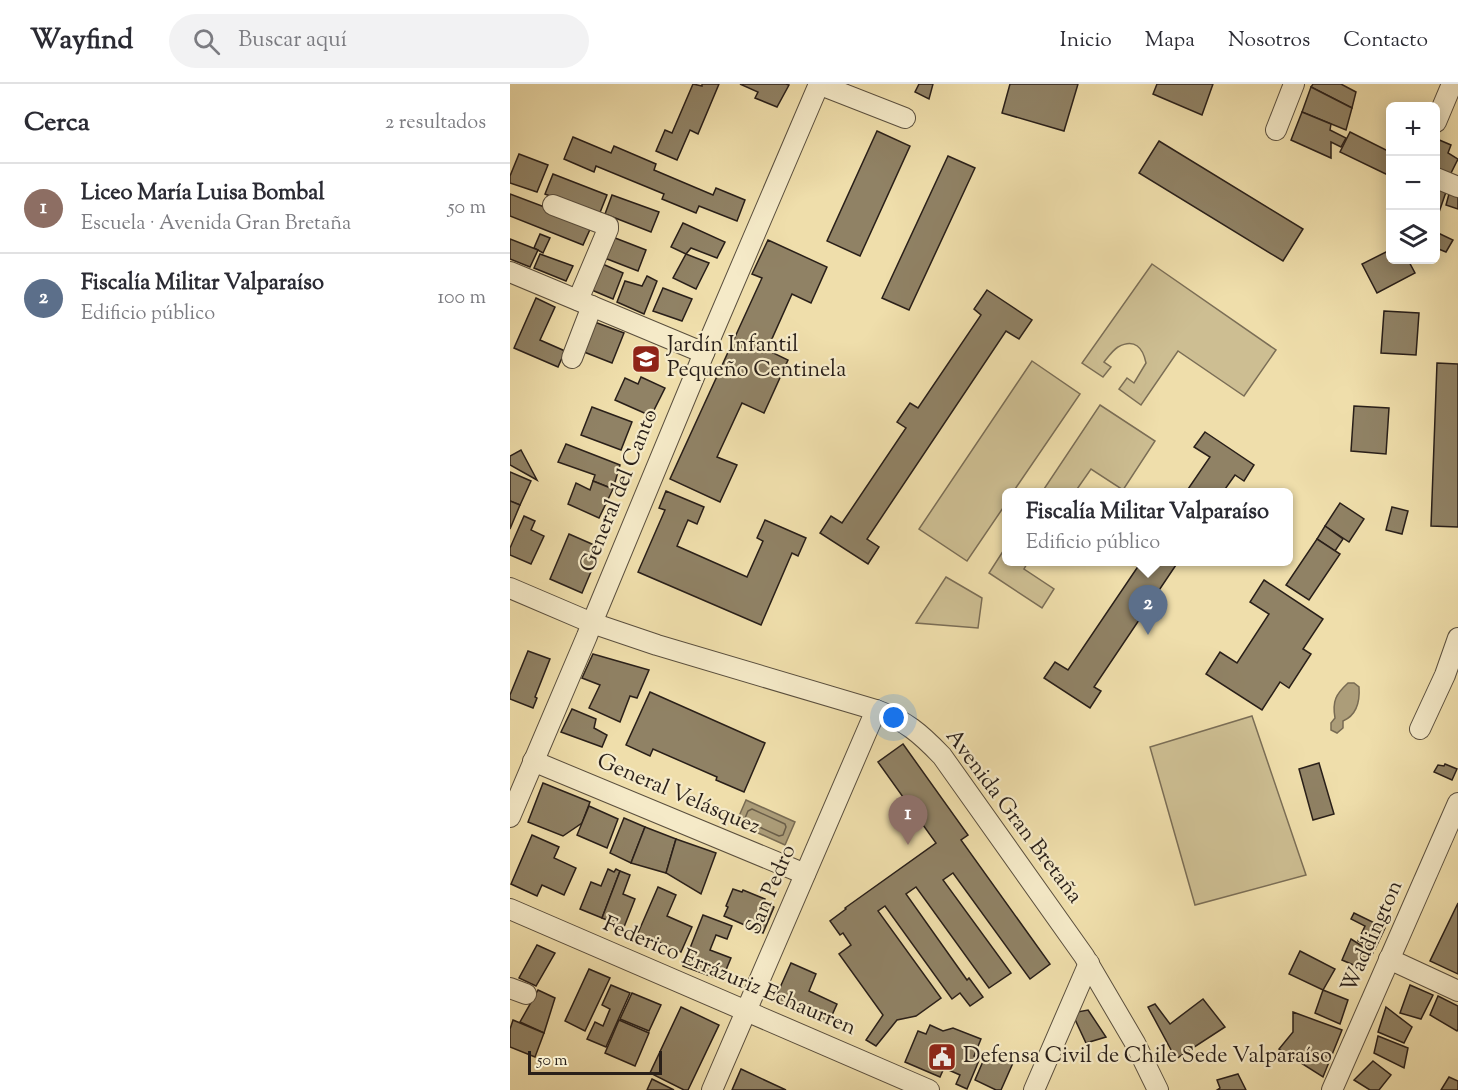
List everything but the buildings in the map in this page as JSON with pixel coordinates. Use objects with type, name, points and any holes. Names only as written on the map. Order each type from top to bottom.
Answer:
[{"type":"street","points":[[819,84],[905,118]]},
{"type":"street","name":"General del Canto","points":[[510,818],[704,352],[819,84]]},
{"type":"street","points":[[1276,130],[1294,84]]},
{"type":"street","points":[[1440,112],[1452,84]]},
{"type":"street","points":[[1440,180],[1458,187]]},
{"type":"street","points":[[553,205],[608,226],[585,303],[572,358]]},
{"type":"street","points":[[510,272],[704,352]]},
{"type":"street","name":"Avenida Gran Bretaña","points":[[510,588],[592,623],[657,645],[876,710],[897,718],[916,730],[942,756],[1089,963],[1135,1043],[1158,1090]]},
{"type":"street","points":[[1420,729],[1451,678],[1458,638]]},
{"type":"street","name":"San Pedro","points":[[712,1090],[876,710]]},
{"type":"street","name":"General Velásquez","points":[[533,760],[805,874]]},
{"type":"street","name":"Waddington","points":[[1332,1090],[1458,803]]},
{"type":"street","name":"Federico Errázuriz Echaurren","points":[[510,909],[929,1090]]},
{"type":"street","points":[[1389,959],[1458,991]]},
{"type":"street","points":[[1034,1090],[1089,963]]},
{"type":"shaded area","points":[[1152,264],[1276,350],[1244,396],[1178,351],[1141,405],[1119,389],[1127,378],[1134,383],[1146,363],[1143,353],[1137,346],[1124,344],[1114,350],[1104,362],[1111,367],[1103,377],[1082,363]]},
{"type":"shaded area","points":[[1032,361],[1080,394],[1016,488],[1002,488],[1002,509],[967,561],[919,529]]},
{"type":"shaded area","points":[[1100,405],[1155,441],[1124,488],[1120,488],[1091,469],[1078,488],[1045,488]]},
{"type":"shaded area","points":[[1002,553],[1002,566],[1026,566],[1024,569],[1054,589],[1042,608],[989,573]]},
{"type":"shaded area","points":[[946,577],[982,598],[978,628],[916,623]]},
{"type":"shaded area","points":[[1252,716],[1306,875],[1195,905],[1150,747]]},
{"type":"water","points":[[1348,683],[1354,683],[1359,687],[1358,702],[1352,715],[1343,721],[1343,728],[1337,733],[1331,730],[1331,723],[1335,718],[1335,702],[1340,691]]},
{"type":"water","points":[[746,800],[795,822],[785,845],[736,823]]},
{"type":"place","name":"Jardín Infantil Pequeño Centinela","points":[[646,359]]},
{"type":"place","name":"Fiscalía Militar Valparaíso","points":[[1148,635]]},
{"type":"place","name":"Liceo María Luisa Bombal","points":[[908,845]]},
{"type":"place","name":"Defensa Civil de Chile Sede Valparaíso","points":[[942,1057]]}]
